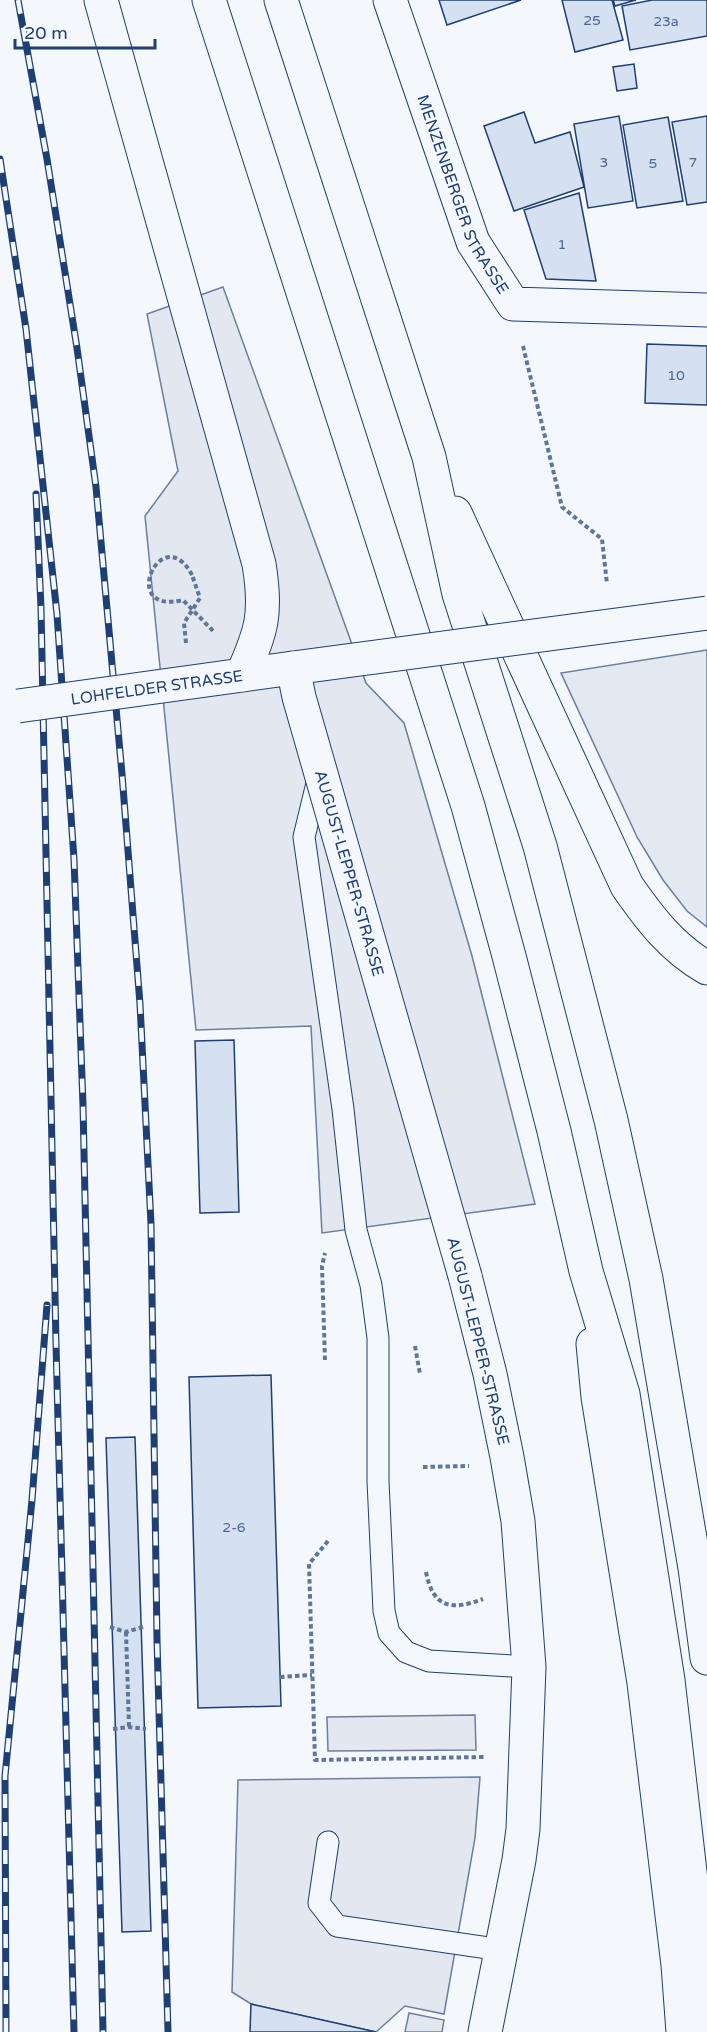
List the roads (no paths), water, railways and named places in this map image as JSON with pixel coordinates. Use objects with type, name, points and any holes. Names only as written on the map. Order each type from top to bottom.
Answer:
[{"type":"main road","points":[[100,0],[260,564],[263,599],[260,632],[242,675]]},
{"type":"main road","points":[[210,0],[468,806],[554,1131],[586,1271],[624,1405],[668,1680],[707,2020]]},
{"type":"main road","points":[[281,0],[429,457],[459,594],[540,846],[611,1120],[657,1337],[695,1568],[707,1658]]},
{"type":"main road","name":"MENZENBERGER STRASSE","points":[[390,0],[472,242],[513,304],[707,310]]},
{"type":"main road","points":[[429,457],[627,886],[652,922],[676,946],[707,968]]},
{"type":"main road","points":[[293,668],[707,613]]},
{"type":"main road","name":"LOHFELDER STRASSE","points":[[18,706],[293,668]]},
{"type":"main road","name":"AUGUST-LEPPER-STRASSE","points":[[293,668],[299,697],[465,1276],[490,1374],[518,1521],[529,1667],[523,1829],[485,2032]]},
{"type":"main road","points":[[586,1271],[598,1397],[644,1683],[684,2032]]},
{"type":"lane","points":[[325,748],[304,837],[343,1109],[356,1230],[371,1285],[378,1338],[378,1481],[384,1611],[389,1634],[406,1652],[429,1660],[529,1667]]},
{"type":"lane","points":[[328,1842],[320,1904],[337,1926],[502,1950]]},
{"type":"railway","points":[[18,0],[47,159],[96,487],[140,1004],[151,1224],[157,1640],[168,2032]]},
{"type":"railway","points":[[0,159],[26,329],[57,614],[74,859],[83,1105],[103,2032]]},
{"type":"railway","points":[[36,494],[41,608],[56,1344],[74,2032]]},
{"type":"railway","points":[[6,2032],[5,1776],[32,1500],[47,1305]]}]
